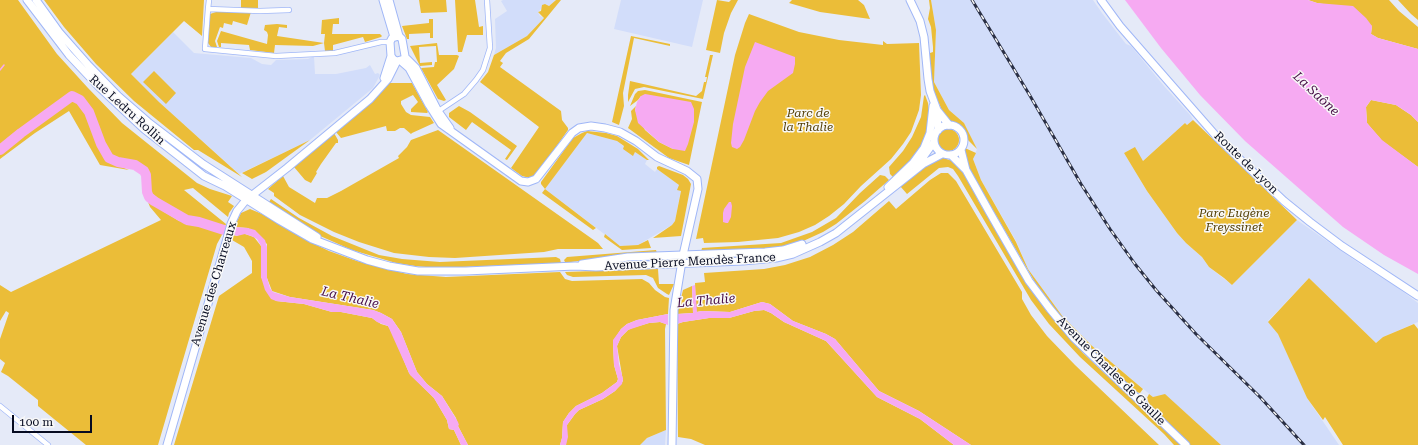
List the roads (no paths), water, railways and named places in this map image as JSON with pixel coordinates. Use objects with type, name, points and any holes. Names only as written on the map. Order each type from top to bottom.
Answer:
[{"type":"main road","name":"Rue Ledru Rollin","points":[[27,0],[69,55],[128,115],[204,176],[248,198]]},
{"type":"main road","name":"Rue Ledru Rollin","points":[[36,0],[74,49],[132,109],[166,137],[248,198]]},
{"type":"main road","points":[[383,0],[394,38]]},
{"type":"main road","points":[[389,0],[394,38],[392,56],[394,60],[401,59]]},
{"type":"main road","name":"Avenue Pierre Mendès France","points":[[910,0],[920,21],[924,38],[928,79],[933,100],[937,110],[949,125],[958,127],[964,134],[964,143],[961,150]]},
{"type":"main road","name":"Route de Lyon","points":[[1102,0],[1120,26],[1174,90],[1217,137],[1259,177],[1301,215],[1333,240],[1418,296]]},
{"type":"main road","points":[[394,38],[402,39],[401,59],[409,68],[436,112],[441,124],[511,175],[524,181],[532,181],[538,177],[575,130],[584,126],[591,126],[620,132],[636,141],[657,157],[687,171],[697,179],[698,190],[683,255],[674,310],[672,445]]},
{"type":"main road","name":"Avenue des Charreaux","points":[[380,89],[392,56]]},
{"type":"main road","name":"Avenue des Charreaux","points":[[167,445],[231,224],[237,211],[248,198],[321,140],[380,89],[401,59]]},
{"type":"main road","points":[[888,187],[913,163],[924,148],[932,123],[933,100]]},
{"type":"main road","name":"Avenue Pierre Mendès France","points":[[574,266],[594,261],[628,257],[765,252],[794,248],[827,234],[888,187],[924,156],[934,142],[934,138],[938,130],[937,110]]},
{"type":"main road","points":[[938,130],[943,126],[949,125]]},
{"type":"main road","points":[[934,142],[937,149],[942,154],[951,155],[961,150]]},
{"type":"main road","name":"Avenue Charles de Gaulle","points":[[961,150],[966,170]]},
{"type":"main road","name":"Avenue Pierre Mendès France","points":[[248,198],[294,222],[329,245],[367,260],[389,266],[418,271],[466,271],[574,266],[596,267],[766,259],[793,254],[836,233],[923,164],[942,154]]},
{"type":"main road","name":"Avenue Charles de Gaulle","points":[[951,155],[966,170],[1026,275],[1050,309],[1074,338],[1186,445]]},
{"type":"street","points":[[209,0],[205,50],[276,56],[335,53],[394,38]]},
{"type":"street","points":[[436,112],[464,94],[483,70],[490,48],[487,0]]},
{"type":"street","points":[[208,9],[260,11],[289,10]]},
{"type":"street","points":[[0,406],[48,445]]},
{"type":"water","name":"La Saône","points":[[1125,0],[1308,0],[1317,3],[1353,6],[1372,26],[1371,34],[1378,38],[1418,49],[1418,122],[1411,115],[1396,105],[1371,100],[1366,107],[1367,123],[1382,140],[1418,167],[1418,274],[1384,255],[1343,227],[1245,141],[1200,95],[1161,48]]},
{"type":"water","points":[[755,42],[795,57],[795,64],[793,73],[768,91],[760,102],[744,140],[737,149],[732,147],[731,143],[733,124],[745,67]]},
{"type":"water","points":[[645,94],[691,102],[694,109],[694,122],[685,151],[673,149],[659,142],[638,123],[635,110],[637,102],[641,96]]},
{"type":"water","points":[[729,202],[731,202],[732,206],[731,217],[728,223],[726,223],[723,222],[723,213]]},
{"type":"water","points":[[234,227],[255,230],[265,240],[267,247],[267,278],[273,292],[290,297],[373,310],[392,319],[401,332],[417,372],[427,384],[442,396],[458,422],[458,426],[468,445],[461,445],[454,430],[449,429],[447,420],[434,398],[410,375],[388,326],[377,322],[372,318],[341,312],[332,312],[304,304],[276,301],[271,299],[265,290],[261,277],[261,246],[257,239],[251,236],[245,234],[237,236],[232,234]]},
{"type":"water","points":[[695,285],[697,312],[730,312],[762,302],[770,304],[793,321],[835,339],[879,391],[919,411],[971,445],[954,445],[920,419],[877,397],[826,341],[784,322],[764,310],[754,311],[729,318],[709,318],[677,324],[677,314],[693,313],[692,286]]},
{"type":"water","points":[[668,314],[668,325],[660,322],[649,323],[628,330],[621,337],[617,346],[619,364],[623,379],[622,384],[603,399],[579,410],[567,425],[568,437],[566,445],[560,445],[563,422],[569,413],[576,406],[602,393],[617,382],[618,379],[614,365],[613,340],[621,329],[627,324],[637,320]]},
{"type":"waterway","points":[[0,70],[4,65]]},
{"type":"waterway","name":"La Thalie","points":[[0,150],[72,96],[80,100],[89,112],[101,144],[109,158],[118,162],[135,165],[144,171],[146,175],[147,192],[149,197],[187,220],[199,222],[224,230]]},
{"type":"railway","points":[[972,0],[1081,184],[1135,264],[1156,290],[1196,334],[1260,397],[1304,445]]},
{"type":"park label","name":"Parc de la Thalie","points":[[808,120]]},
{"type":"park label","name":"Parc Eugène Freyssinet","points":[[1234,220]]}]
